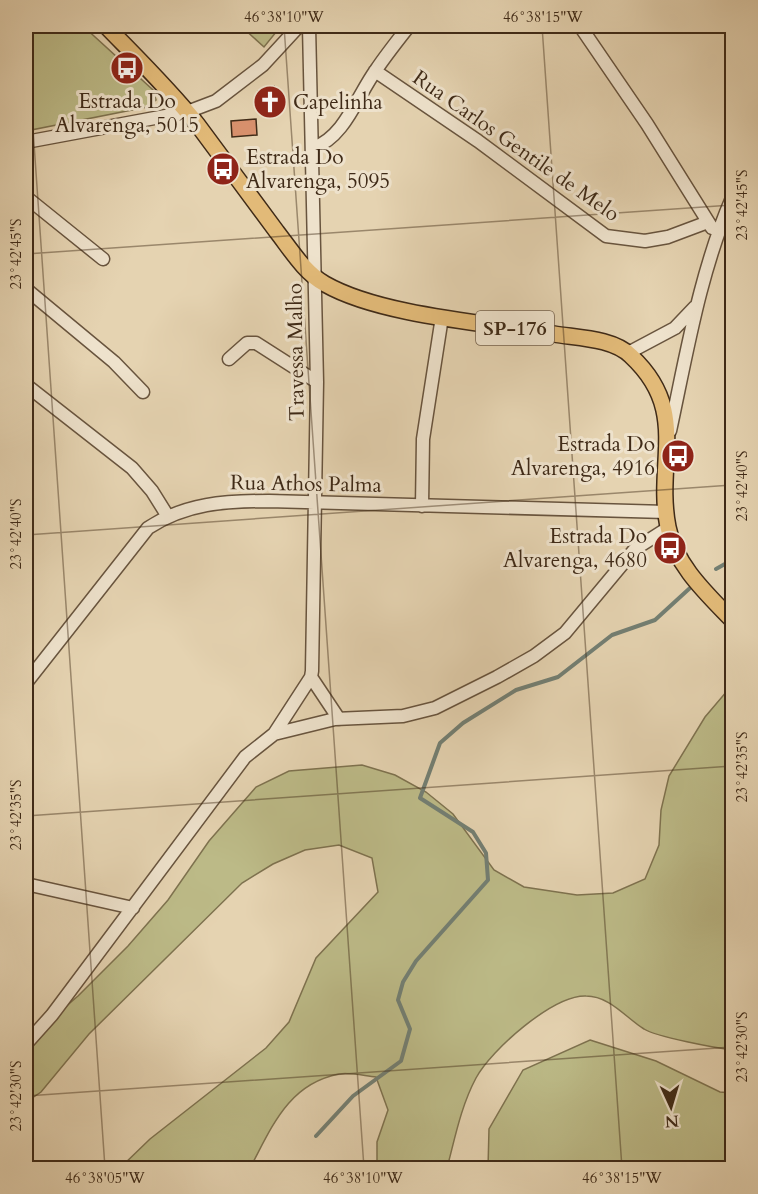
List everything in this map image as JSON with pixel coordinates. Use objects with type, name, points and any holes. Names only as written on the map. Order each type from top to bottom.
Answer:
[{"type":"main road","name":"SP-176","points":[[106,26],[187,112],[315,278],[349,296],[442,317],[600,342],[628,352],[654,380],[667,420],[666,512],[668,528],[684,565],[732,620]]},
{"type":"street","points":[[26,142],[187,112],[216,101],[251,76],[281,48],[299,26]]},
{"type":"street","name":"Travessa Malho","points":[[309,26],[317,382],[311,677]]},
{"type":"street","points":[[313,148],[323,145],[341,127],[375,71],[410,26]]},
{"type":"street","points":[[580,26],[647,124],[717,235]]},
{"type":"street","name":"Rua Carlos Gentile de Melo","points":[[375,71],[478,141],[606,236],[645,241],[668,237],[708,222]]},
{"type":"street","points":[[26,197],[103,259]]},
{"type":"street","points":[[668,440],[697,304],[717,235],[732,198]]},
{"type":"street","points":[[26,289],[114,362],[143,392]]},
{"type":"street","points":[[628,352],[675,328],[697,304]]},
{"type":"street","points":[[422,506],[423,439],[442,317]]},
{"type":"street","points":[[230,359],[242,346],[256,343],[317,382]]},
{"type":"street","points":[[26,385],[139,474],[167,515]]},
{"type":"street","name":"Rua Athos Palma","points":[[26,683],[130,548],[148,528],[167,515],[228,501],[666,512]]},
{"type":"street","points":[[274,734],[302,725],[339,719],[403,716],[435,708],[534,656],[566,633],[635,549],[668,528]]},
{"type":"street","points":[[26,1044],[133,908],[245,757],[274,734],[311,677],[339,719]]},
{"type":"street","points":[[26,884],[133,908]]},
{"type":"shaded area","points":[[26,26],[83,26],[153,90],[156,100],[147,107],[26,131]]},
{"type":"shaded area","points":[[241,26],[281,26],[264,47]]},
{"type":"shaded area","points":[[732,688],[732,1050],[687,1042],[651,1032],[617,1008],[595,997],[572,998],[557,1004],[524,1026],[484,1066],[466,1100],[447,1168],[377,1168],[377,1142],[388,1110],[376,1077],[348,1073],[321,1079],[294,1097],[274,1123],[250,1168],[120,1168],[150,1139],[266,1048],[289,1022],[316,958],[378,892],[372,858],[339,845],[305,850],[273,864],[242,883],[89,1034],[41,1092],[26,1102],[26,1041],[78,996],[128,946],[168,900],[209,841],[256,787],[289,771],[362,765],[395,775],[426,792],[453,814],[494,870],[524,887],[577,895],[613,893],[645,879],[659,845],[661,810],[669,776],[705,717]]},
{"type":"shaded area","points":[[590,1040],[656,1061],[720,1092],[732,1093],[732,1168],[488,1168],[489,1129],[523,1070]]},
{"type":"building","name":"Capelinha","points":[[274,86],[281,112],[265,116],[258,91]]},
{"type":"building","points":[[256,119],[257,135],[232,137],[231,121]]},
{"type":"waterway","points":[[716,569],[732,560]]},
{"type":"waterway","points":[[316,1136],[353,1096],[401,1061],[410,1029],[398,1000],[403,982],[416,961],[488,880],[486,853],[473,832],[420,798],[440,743],[463,723],[516,690],[558,677],[612,635],[655,620],[690,588]]},
{"type":"place","name":"Estrada Do Alvarenga, 5015","points":[[127,68]]},
{"type":"place","name":"Capelinha","points":[[270,102]]},
{"type":"place","name":"Estrada Do Alvarenga, 5095","points":[[223,169]]},
{"type":"place","name":"Estrada Do Alvarenga, 4916","points":[[678,456]]},
{"type":"place","name":"Estrada Do Alvarenga, 4680","points":[[670,548]]}]
